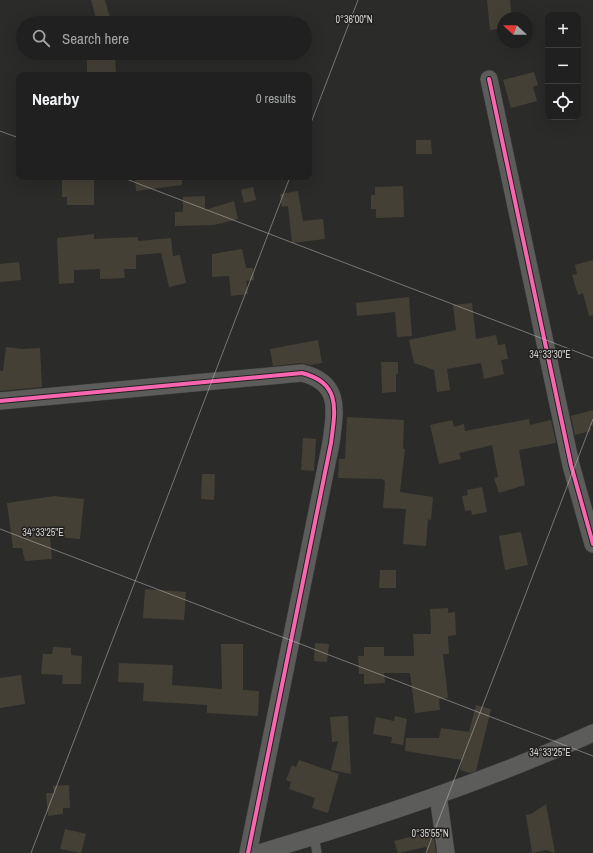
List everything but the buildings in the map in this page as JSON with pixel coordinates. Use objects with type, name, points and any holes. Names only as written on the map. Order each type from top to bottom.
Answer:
[{"type":"street","points":[[489,79],[571,465],[593,544]]},
{"type":"street","points":[[0,401],[302,373],[322,380],[329,388],[333,396],[335,409],[331,443],[248,853]]},
{"type":"street","points":[[259,853],[438,795],[593,733]]},
{"type":"street","points":[[438,795],[446,853]]},
{"type":"lane","points":[[314,836],[317,853]]},
{"type":"cycle path","points":[[489,79],[571,465],[593,544]]},
{"type":"cycle path","points":[[0,401],[302,373],[315,378],[324,384],[330,391],[334,409],[331,443],[248,853]]}]
